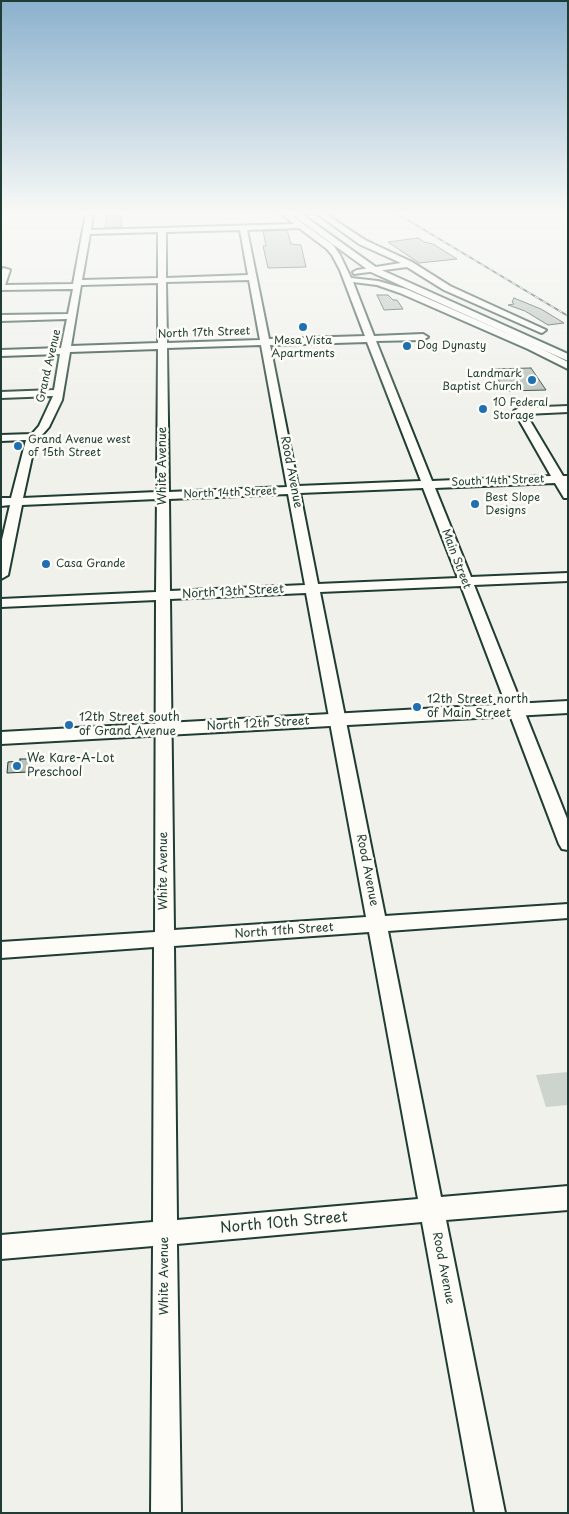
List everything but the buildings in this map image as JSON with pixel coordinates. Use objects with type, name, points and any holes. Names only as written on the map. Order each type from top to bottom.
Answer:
[{"type":"main road","points":[[399,284],[568,358]]},
{"type":"main road","points":[[417,284],[568,349]]},
{"type":"main road","name":"North 12th Street","points":[[1,738],[568,707]]},
{"type":"street","name":"Grand Avenue","points":[[1,575],[28,448],[34,437],[48,420],[58,393],[78,284]]},
{"type":"street","points":[[1,287],[85,284]]},
{"type":"street","name":"White Avenue","points":[[162,284],[166,1513]]},
{"type":"street","name":"Rood Avenue","points":[[254,284],[490,1513]]},
{"type":"street","name":"Main Street","points":[[350,284],[568,844]]},
{"type":"street","points":[[356,284],[356,299]]},
{"type":"street","points":[[380,284],[410,294],[531,347],[568,366]]},
{"type":"street","points":[[440,284],[462,296],[542,330]]},
{"type":"street","points":[[1,318],[72,316]]},
{"type":"street","name":"North 17th Street","points":[[1,353],[163,345],[423,337]]},
{"type":"street","points":[[1,395],[58,393]]},
{"type":"street","points":[[568,409],[519,411],[563,479],[568,495]]},
{"type":"street","points":[[1,438],[34,437]]},
{"type":"street","name":"South 14th Street","points":[[428,484],[563,479]]},
{"type":"street","name":"North 14th Street","points":[[1,502],[428,484]]},
{"type":"street","name":"North 13th Street","points":[[1,603],[568,577]]},
{"type":"street","name":"North 11th Street","points":[[1,950],[568,912]]},
{"type":"street","name":"North 10th Street","points":[[1,1247],[568,1198]]},
{"type":"shaded area","points":[[418,287],[568,351],[568,355]]},
{"type":"shaded area","points":[[568,1072],[568,1105],[546,1107],[536,1075]]},
{"type":"railway","points":[[514,284],[568,316]]},
{"type":"place","name":"Mesa Vista Apartments","points":[[303,327]]},
{"type":"place","name":"Dog Dynasty","points":[[407,346]]},
{"type":"place","name":"Landmark Baptist Church","points":[[532,380]]},
{"type":"place","name":"10 Federal Storage","points":[[483,409]]},
{"type":"place","name":"Grand Avenue west of 15th Street","points":[[18,446]]},
{"type":"place","name":"Best Slope Designs","points":[[475,504]]},
{"type":"place","name":"Casa Grande","points":[[46,564]]},
{"type":"place","name":"12th Street north of Main Street","points":[[417,707]]},
{"type":"place","name":"12th Street south of Grand Avenue","points":[[69,725]]},
{"type":"place","name":"We Kare-A-Lot Preschool","points":[[17,766]]}]
